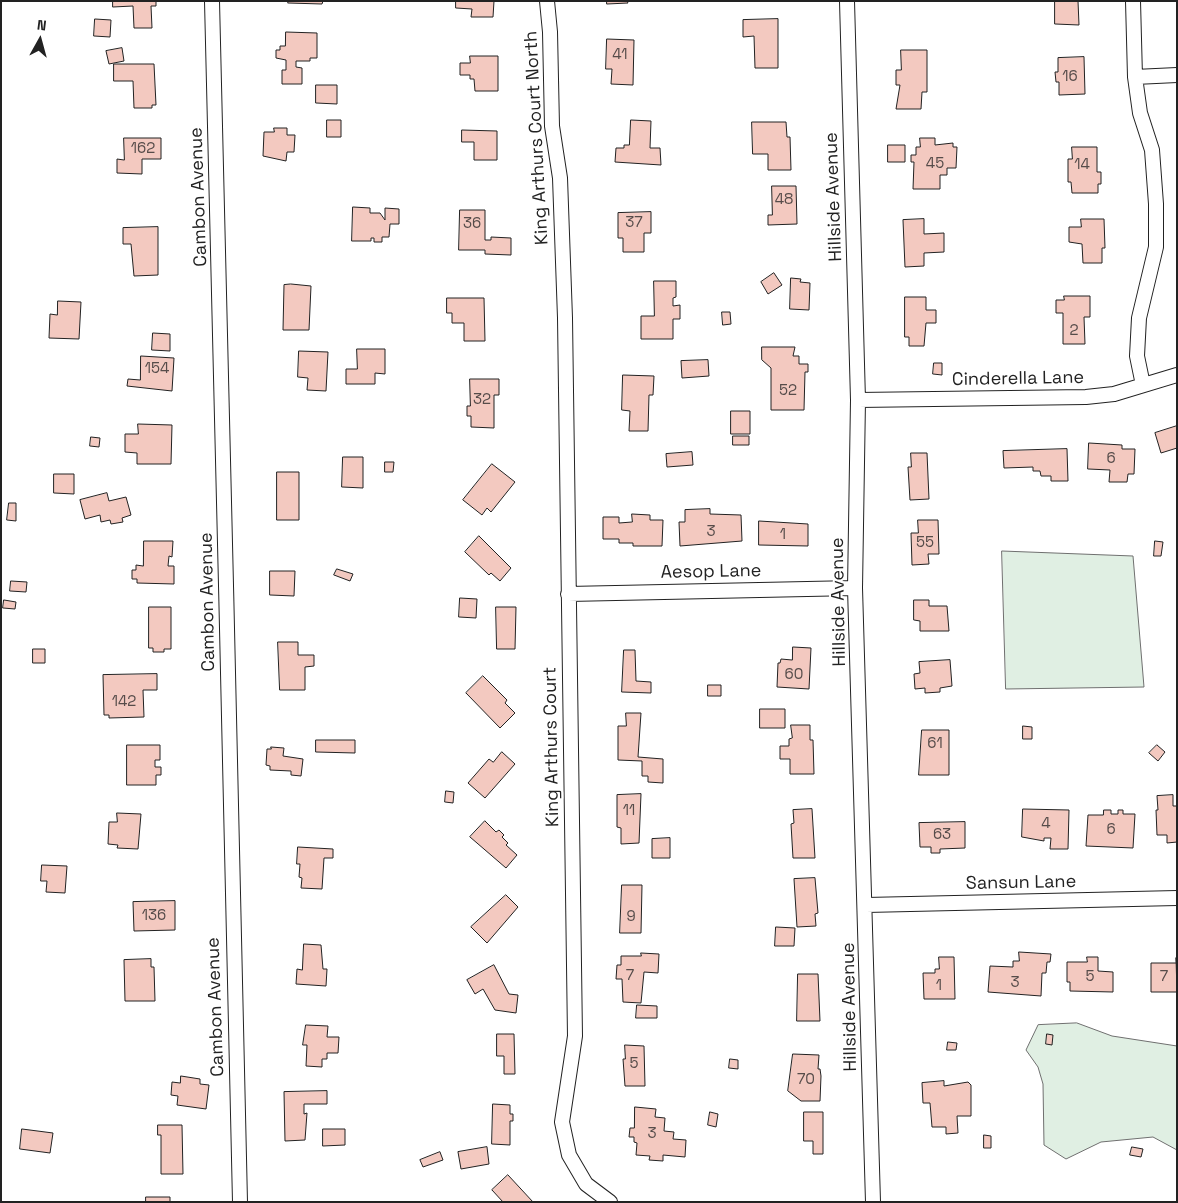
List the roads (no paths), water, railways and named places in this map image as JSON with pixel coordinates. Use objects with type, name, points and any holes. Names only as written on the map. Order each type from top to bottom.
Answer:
[{"type":"street","name":"Cambon Avenue","points":[[212,1],[223,361],[232,891],[240,1202]]},
{"type":"street","name":"King Arthurs Court North","points":[[547,1],[550,32],[552,126],[560,178],[562,273]]},
{"type":"street","name":"Hillside Avenue","points":[[847,1],[858,400],[856,588],[873,1202]]},
{"type":"street","points":[[1133,1],[1135,77],[1140,113],[1152,150],[1156,204],[1156,247],[1139,318],[1137,356],[1143,385]]},
{"type":"street","points":[[1135,77],[1177,74]]},
{"type":"street","name":"King Arthurs Court","points":[[562,273],[575,1036],[562,1122],[569,1155],[586,1184],[610,1202]]},
{"type":"street","name":"Cinderella Lane","points":[[858,400],[1086,397],[1114,394],[1177,375]]},
{"type":"street","name":"Aesop Lane","points":[[568,594],[856,588]]},
{"type":"street","name":"Sansun Lane","points":[[866,905],[1177,898]]}]
